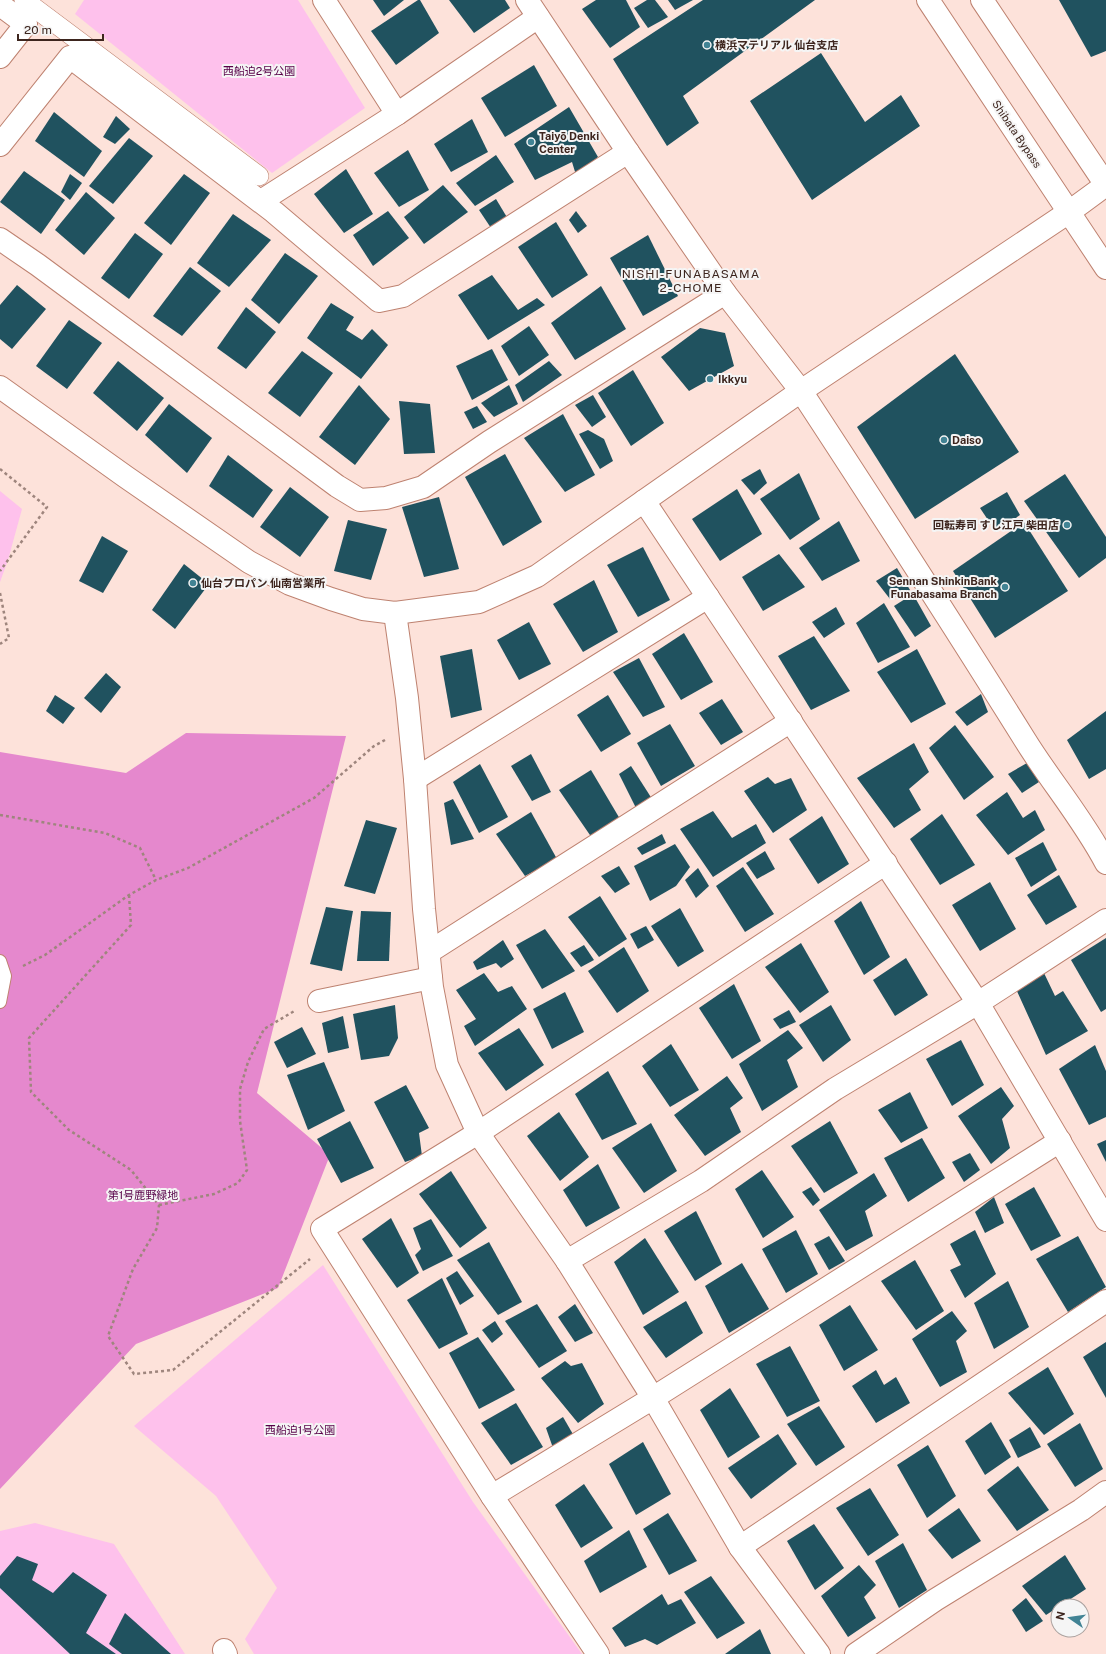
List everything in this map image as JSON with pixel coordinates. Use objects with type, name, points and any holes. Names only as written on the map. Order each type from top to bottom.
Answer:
[{"type":"main road","points":[[324,0],[397,114]]},
{"type":"main road","name":"Shibata Bypass","points":[[928,0],[1106,268]]},
{"type":"main road","points":[[0,387],[249,562],[290,584],[363,609],[395,613],[479,602],[537,576],[801,391],[1069,212],[1106,185],[982,0]]},
{"type":"main road","points":[[0,5],[26,24],[0,57]]},
{"type":"main road","points":[[261,202],[397,114],[532,8],[628,152],[726,293],[801,391],[923,577],[1033,752],[1092,837],[1106,863]]},
{"type":"main road","points":[[0,145],[70,57],[261,202],[380,301],[403,296],[628,152]]},
{"type":"main road","points":[[0,238],[337,486],[360,500],[386,498],[423,487],[489,442],[726,293]]},
{"type":"main road","points":[[644,501],[978,1003],[1106,1220]]},
{"type":"main road","points":[[415,779],[708,598]]},
{"type":"main road","points":[[395,613],[410,726],[424,909],[431,978],[447,1065],[478,1133],[567,1261],[653,1398],[740,1547],[818,1654]]},
{"type":"main road","points":[[429,952],[791,721]]},
{"type":"main road","points":[[598,1654],[492,1496],[322,1229],[478,1133],[886,863]]},
{"type":"main road","points":[[567,1261],[701,1180],[835,1089],[978,1003],[1106,920]]},
{"type":"main road","points":[[319,1001],[431,978]]},
{"type":"main road","points":[[492,1496],[653,1398],[1060,1140]]},
{"type":"main road","points":[[740,1547],[1106,1302]]},
{"type":"main road","points":[[856,1654],[935,1600],[1081,1510],[1106,1492]]},
{"type":"street","points":[[24,0],[259,176]]},
{"type":"lane","points":[[0,961],[5,976],[0,1002]]},
{"type":"path","points":[[0,469],[47,507],[0,571]]},
{"type":"path","points":[[0,593],[9,638],[0,644]]},
{"type":"path","points":[[5,976],[46,955],[129,895],[156,880],[188,868],[314,798],[374,746],[410,726]]},
{"type":"path","points":[[0,815],[106,833],[140,848],[156,880]]},
{"type":"path","points":[[129,895],[130,925],[29,1038],[31,1092],[69,1130],[131,1170],[159,1205],[157,1228],[134,1269],[108,1336],[134,1374],[174,1370],[331,1242]]},
{"type":"path","points":[[159,1205],[214,1194],[238,1183],[247,1170],[240,1120],[240,1089],[248,1062],[264,1029],[297,1010],[319,1001]]},
{"type":"green space","name":"西船迫2号公園","points":[[84,0],[298,0],[365,108],[272,173],[75,14]]},
{"type":"green space","points":[[0,491],[22,509],[8,560],[0,582]]},
{"type":"green space","name":"第1号鹿野緑地","points":[[186,733],[346,736],[257,1093],[330,1155],[278,1288],[136,1344],[0,1489],[0,752],[126,773]]},
{"type":"green space","name":"西船迫1号公園","points":[[323,1265],[473,1502],[582,1654],[254,1654],[245,1639],[277,1588],[216,1496],[134,1426]]},
{"type":"green space","points":[[35,1523],[114,1544],[185,1654],[0,1654],[0,1531]]},
{"type":"building","points":[[373,0],[404,0],[384,16]]},
{"type":"building","points":[[420,0],[439,33],[396,65],[371,31]]},
{"type":"building","points":[[449,0],[505,0],[510,8],[474,33]]},
{"type":"building","points":[[596,0],[626,0],[640,27],[610,48],[582,9]]},
{"type":"building","points":[[647,0],[655,0],[668,17],[648,28],[634,8]]},
{"type":"building","points":[[668,0],[693,0],[675,10]]},
{"type":"building","points":[[703,0],[815,0],[683,96],[699,123],[667,146],[613,59]]},
{"type":"building","points":[[1059,0],[1106,0],[1106,51],[1091,57]]},
{"type":"building","points":[[821,53],[865,122],[901,95],[920,126],[812,200],[750,101]]},
{"type":"building","points":[[534,65],[557,106],[505,137],[481,98]]},
{"type":"building","points":[[569,107],[598,157],[576,175],[572,162],[535,180],[514,144]]},
{"type":"building","points":[[54,112],[102,151],[84,177],[35,141]]},
{"type":"building","points":[[116,116],[130,129],[115,144],[103,137]]},
{"type":"building","points":[[472,119],[488,152],[451,172],[434,144]]},
{"type":"building","points":[[129,138],[153,156],[113,204],[89,186]]},
{"type":"building","points":[[408,150],[429,190],[399,207],[374,173]]},
{"type":"building","points":[[496,155],[514,182],[475,206],[456,183]]},
{"type":"building","points":[[346,169],[373,214],[344,233],[314,194]]},
{"type":"building","points":[[24,171],[65,200],[41,234],[0,202]]},
{"type":"building","points":[[70,174],[82,183],[70,200],[61,192]]},
{"type":"building","points":[[184,174],[210,193],[171,245],[144,223]]},
{"type":"building","points":[[443,185],[468,212],[424,244],[404,217]]},
{"type":"building","points":[[86,192],[115,218],[84,255],[55,230]]},
{"type":"building","points":[[496,199],[508,219],[491,228],[479,210]]},
{"type":"building","points":[[388,211],[409,238],[373,266],[353,235]]},
{"type":"building","points":[[576,211],[587,226],[578,233],[569,220]]},
{"type":"building","points":[[233,214],[271,240],[229,287],[197,263]]},
{"type":"building","points":[[556,222],[588,275],[552,298],[518,247]]},
{"type":"building","points":[[135,233],[163,254],[129,299],[101,278]]},
{"type":"building","points":[[648,235],[678,296],[643,316],[610,258]]},
{"type":"building","points":[[285,253],[318,276],[279,324],[251,300]]},
{"type":"building","points":[[190,267],[221,291],[182,336],[153,316]]},
{"type":"building","points":[[492,275],[518,310],[537,298],[545,305],[488,340],[458,295]]},
{"type":"building","points":[[17,285],[46,309],[12,349],[0,339],[0,305]]},
{"type":"building","points":[[601,286],[626,329],[575,360],[551,323]]},
{"type":"building","points":[[331,303],[354,317],[346,330],[362,340],[372,329],[388,345],[361,379],[307,338]]},
{"type":"building","points":[[246,307],[276,332],[246,369],[217,348]]},
{"type":"building","points":[[69,320],[102,343],[67,389],[36,366]]},
{"type":"building","points":[[529,326],[549,355],[519,376],[501,346]]},
{"type":"building","points":[[700,328],[725,333],[734,366],[689,391],[661,357]]},
{"type":"building","points":[[492,349],[508,380],[472,400],[456,366]]},
{"type":"building","points":[[302,351],[333,373],[300,417],[268,393]]},
{"type":"building","points":[[955,354],[1019,452],[915,519],[857,427]]},
{"type":"building","points":[[118,361],[164,398],[137,431],[93,393]]},
{"type":"building","points":[[549,361],[562,375],[523,402],[515,385]]},
{"type":"building","points":[[633,370],[664,423],[631,446],[598,393]]},
{"type":"building","points":[[359,385],[390,419],[355,465],[319,437]]},
{"type":"building","points":[[509,385],[518,404],[494,417],[481,403]]},
{"type":"building","points":[[593,395],[606,417],[592,427],[575,405]]},
{"type":"building","points":[[399,401],[430,404],[435,453],[404,454]]},
{"type":"building","points":[[169,404],[212,438],[187,473],[145,435]]},
{"type":"building","points":[[477,406],[487,422],[473,429],[464,412]]},
{"type":"building","points":[[563,414],[595,475],[565,492],[524,438]]},
{"type":"building","points":[[588,430],[604,439],[613,461],[600,469],[579,434]]},
{"type":"building","points":[[505,454],[542,522],[503,546],[465,477]]},
{"type":"building","points":[[228,455],[273,490],[253,518],[209,486]]},
{"type":"building","points":[[760,469],[767,483],[754,495],[741,480]]},
{"type":"building","points":[[799,473],[820,519],[790,540],[760,499]]},
{"type":"building","points":[[1065,474],[1106,537],[1106,558],[1079,578],[1024,501]]},
{"type":"building","points":[[290,487],[329,517],[300,557],[260,527]]},
{"type":"building","points":[[737,489],[762,534],[720,561],[692,519]]},
{"type":"building","points":[[1007,492],[1020,515],[996,532],[980,508]]},
{"type":"building","points":[[439,497],[459,569],[424,577],[402,507]]},
{"type":"building","points":[[348,520],[387,529],[371,580],[334,571]]},
{"type":"building","points":[[839,521],[860,561],[822,581],[799,548]]},
{"type":"building","points":[[1024,522],[1068,591],[995,638],[953,571]]},
{"type":"building","points":[[102,536],[128,551],[103,593],[79,581]]},
{"type":"building","points":[[643,547],[670,600],[638,617],[607,565]]},
{"type":"building","points":[[779,554],[805,587],[763,611],[742,577]]},
{"type":"building","points":[[184,564],[209,584],[175,629],[152,610]]},
{"type":"building","points":[[897,568],[910,590],[890,599],[876,581]]},
{"type":"building","points":[[594,580],[618,632],[583,652],[553,604]]},
{"type":"building","points":[[913,594],[931,626],[915,637],[894,606]]},
{"type":"building","points":[[884,603],[910,647],[878,663],[856,623]]},
{"type":"building","points":[[836,607],[845,624],[824,638],[812,622]]},
{"type":"building","points":[[529,622],[551,664],[519,680],[497,640]]},
{"type":"building","points":[[684,633],[713,682],[681,700],[652,654]]},
{"type":"building","points":[[814,636],[850,691],[811,710],[778,656]]},
{"type":"building","points":[[472,649],[482,710],[451,718],[440,656]]},
{"type":"building","points":[[917,649],[946,704],[911,723],[877,672]]},
{"type":"building","points":[[639,658],[665,707],[643,717],[613,672]]},
{"type":"building","points":[[106,673],[121,687],[101,713],[84,698]]},
{"type":"building","points":[[981,694],[988,712],[967,726],[955,712]]},
{"type":"building","points":[[55,695],[75,708],[63,724],[46,711]]},
{"type":"building","points":[[608,695],[631,734],[601,752],[577,715]]},
{"type":"building","points":[[722,699],[743,732],[721,745],[699,713]]},
{"type":"building","points":[[1106,711],[1106,769],[1089,779],[1067,740]]},
{"type":"building","points":[[670,724],[695,766],[661,786],[637,743]]},
{"type":"building","points":[[955,725],[994,777],[964,800],[929,748]]},
{"type":"building","points":[[914,743],[929,772],[909,789],[921,810],[894,828],[857,778]]},
{"type":"building","points":[[531,754],[551,792],[532,801],[511,766]]},
{"type":"building","points":[[1027,763],[1039,782],[1022,793],[1008,774]]},
{"type":"building","points":[[480,764],[508,817],[479,833],[453,782]]},
{"type":"building","points":[[631,766],[654,802],[637,810],[619,774]]},
{"type":"building","points":[[591,770],[620,819],[592,838],[559,790]]},
{"type":"building","points":[[768,777],[775,784],[791,778],[807,810],[773,833],[744,791]]},
{"type":"building","points":[[1007,792],[1023,818],[1035,810],[1045,830],[1008,855],[976,815]]},
{"type":"building","points":[[453,799],[474,839],[451,845],[444,803]]},
{"type":"building","points":[[713,811],[732,838],[756,824],[766,843],[713,877],[680,829]]},
{"type":"building","points":[[531,812],[557,859],[525,876],[496,834]]},
{"type":"building","points":[[942,814],[975,865],[940,885],[910,839]]},
{"type":"building","points":[[822,816],[849,864],[818,884],[789,839]]},
{"type":"building","points":[[366,820],[397,828],[375,894],[344,886]]},
{"type":"building","points":[[662,834],[666,843],[642,855],[637,848]]},
{"type":"building","points":[[1043,842],[1057,870],[1031,887],[1015,858]]},
{"type":"building","points":[[675,844],[690,867],[676,886],[650,901],[634,866]]},
{"type":"building","points":[[765,851],[775,869],[757,879],[746,863]]},
{"type":"building","points":[[619,866],[630,884],[615,893],[601,876]]},
{"type":"building","points":[[743,867],[774,914],[745,932],[716,886]]},
{"type":"building","points":[[698,868],[709,886],[696,898],[685,880]]},
{"type":"building","points":[[1059,875],[1077,907],[1046,925],[1027,895]]},
{"type":"building","points":[[990,882],[1016,929],[980,951],[952,905]]},
{"type":"building","points":[[600,896],[627,939],[599,957],[568,917]]},
{"type":"building","points":[[861,901],[890,957],[864,975],[834,921]]},
{"type":"building","points":[[326,907],[353,911],[342,971],[310,964]]},
{"type":"building","points":[[680,908],[704,951],[678,967],[651,926]]},
{"type":"building","points":[[361,911],[391,912],[389,961],[357,961]]},
{"type":"building","points":[[646,926],[654,940],[638,949],[630,934]]},
{"type":"building","points":[[545,929],[575,971],[542,989],[516,945]]},
{"type":"building","points":[[1106,938],[1106,1009],[1101,1012],[1071,960]]},
{"type":"building","points":[[503,940],[514,959],[501,968],[496,963],[477,970],[473,962]]},
{"type":"building","points":[[801,943],[829,992],[800,1013],[765,967]]},
{"type":"building","points":[[584,945],[594,960],[581,967],[570,953]]},
{"type":"building","points":[[624,947],[649,991],[617,1013],[588,971]]},
{"type":"building","points":[[906,958],[928,995],[895,1016],[873,980]]},
{"type":"building","points":[[484,973],[498,992],[512,986],[527,1009],[475,1046],[464,1026],[476,1019],[456,990]]},
{"type":"building","points":[[1044,973],[1055,996],[1063,991],[1088,1031],[1046,1055],[1016,989]]},
{"type":"building","points":[[734,984],[761,1041],[732,1059],[699,1008]]},
{"type":"building","points":[[565,992],[584,1032],[552,1049],[533,1009]]},
{"type":"building","points":[[395,1005],[398,1038],[389,1056],[361,1060],[353,1014]]},
{"type":"building","points":[[831,1005],[851,1040],[823,1062],[799,1025]]},
{"type":"building","points":[[789,1010],[796,1022],[780,1029],[773,1019]]},
{"type":"building","points":[[343,1016],[349,1048],[328,1053],[322,1023]]},
{"type":"building","points":[[302,1027],[316,1054],[287,1068],[274,1042]]},
{"type":"building","points":[[519,1028],[544,1065],[506,1091],[478,1053]]},
{"type":"building","points":[[788,1030],[803,1048],[787,1060],[798,1087],[762,1111],[739,1064]]},
{"type":"building","points":[[961,1040],[984,1085],[952,1106],[926,1059]]},
{"type":"building","points":[[671,1044],[699,1090],[670,1107],[642,1066]]},
{"type":"building","points":[[1095,1045],[1106,1071],[1106,1117],[1089,1125],[1059,1069]]},
{"type":"building","points":[[324,1062],[345,1111],[308,1130],[287,1075]]},
{"type":"building","points":[[608,1071],[637,1124],[602,1140],[575,1094]]},
{"type":"building","points":[[727,1076],[743,1098],[730,1108],[741,1132],[705,1156],[674,1115]]},
{"type":"building","points":[[406,1085],[429,1128],[419,1133],[422,1156],[405,1162],[374,1102]]},
{"type":"building","points":[[1001,1087],[1014,1106],[1002,1119],[1010,1148],[991,1164],[958,1116]]},
{"type":"building","points":[[910,1092],[928,1128],[901,1143],[878,1110]]},
{"type":"building","points":[[559,1112],[589,1157],[560,1181],[527,1136]]},
{"type":"building","points":[[350,1121],[374,1168],[341,1183],[317,1139]]},
{"type":"building","points":[[830,1121],[858,1173],[824,1193],[791,1146]]},
{"type":"building","points":[[651,1123],[677,1171],[644,1193],[612,1148]]},
{"type":"building","points":[[922,1138],[945,1178],[908,1202],[884,1158]]},
{"type":"building","points":[[1106,1140],[1106,1162],[1097,1144]]},
{"type":"building","points":[[970,1153],[980,1170],[964,1182],[952,1162]]},
{"type":"building","points":[[598,1164],[620,1208],[586,1227],[563,1190]]},
{"type":"building","points":[[762,1170],[794,1217],[763,1238],[735,1189]]},
{"type":"building","points":[[451,1171],[487,1228],[460,1248],[419,1194]]},
{"type":"building","points":[[874,1173],[887,1196],[865,1211],[873,1236],[846,1251],[819,1210]]},
{"type":"building","points":[[811,1187],[820,1200],[813,1206],[802,1192]]},
{"type":"building","points":[[1034,1187],[1061,1236],[1031,1251],[1005,1204]]},
{"type":"building","points":[[994,1197],[1004,1223],[985,1233],[975,1212]]},
{"type":"building","points":[[696,1211],[722,1264],[695,1281],[664,1231]]},
{"type":"building","points":[[391,1218],[419,1273],[397,1288],[362,1239]]},
{"type":"building","points":[[431,1219],[453,1256],[423,1271],[415,1255],[421,1249],[413,1228]]},
{"type":"building","points":[[796,1230],[818,1274],[786,1293],[762,1249]]},
{"type":"building","points":[[975,1230],[996,1274],[965,1298],[950,1270],[961,1265],[950,1244]]},
{"type":"building","points":[[829,1236],[845,1261],[829,1270],[814,1244]]},
{"type":"building","points":[[1078,1236],[1106,1287],[1068,1312],[1036,1259]]},
{"type":"building","points":[[645,1238],[679,1292],[643,1315],[614,1262]]},
{"type":"building","points":[[489,1242],[522,1302],[498,1315],[457,1260]]},
{"type":"building","points":[[915,1260],[944,1311],[916,1330],[881,1281]]},
{"type":"building","points":[[742,1263],[769,1309],[729,1333],[705,1286]]},
{"type":"building","points":[[457,1271],[474,1296],[460,1305],[446,1278]]},
{"type":"building","points":[[442,1278],[468,1334],[439,1349],[407,1300]]},
{"type":"building","points":[[1008,1281],[1029,1327],[994,1349],[974,1303]]},
{"type":"building","points":[[686,1301],[703,1333],[666,1358],[643,1327]]},
{"type":"building","points":[[537,1304],[567,1351],[539,1368],[505,1321]]},
{"type":"building","points":[[575,1304],[593,1333],[575,1342],[558,1317]]},
{"type":"building","points":[[850,1305],[878,1350],[844,1371],[819,1325]]},
{"type":"building","points":[[952,1311],[967,1331],[956,1341],[967,1372],[940,1387],[912,1339]]},
{"type":"building","points":[[495,1321],[503,1334],[492,1343],[482,1330]]},
{"type":"building","points":[[478,1337],[515,1390],[479,1409],[449,1353]]},
{"type":"building","points":[[1106,1342],[1106,1398],[1083,1357]]},
{"type":"building","points":[[790,1346],[820,1401],[787,1417],[756,1364]]},
{"type":"building","points":[[565,1361],[571,1366],[582,1363],[604,1404],[578,1423],[541,1378]]},
{"type":"building","points":[[1048,1367],[1074,1414],[1044,1435],[1008,1393]]},
{"type":"building","points":[[876,1370],[884,1385],[896,1377],[910,1403],[876,1423],[852,1386]]},
{"type":"building","points":[[730,1388],[760,1437],[728,1458],[700,1410]]},
{"type":"building","points":[[516,1403],[543,1447],[511,1465],[481,1423]]},
{"type":"building","points":[[819,1406],[845,1447],[816,1466],[787,1424]]},
{"type":"building","points":[[563,1417],[574,1436],[553,1448],[546,1428]]},
{"type":"building","points":[[991,1422],[1011,1457],[985,1475],[965,1441]]},
{"type":"building","points":[[1080,1423],[1103,1469],[1075,1487],[1047,1444]]},
{"type":"building","points":[[1030,1427],[1041,1447],[1018,1458],[1009,1440]]},
{"type":"building","points":[[778,1434],[797,1464],[751,1499],[728,1468]]},
{"type":"building","points":[[643,1442],[671,1494],[636,1515],[609,1464]]},
{"type":"building","points":[[928,1445],[956,1496],[927,1518],[897,1465]]},
{"type":"building","points":[[1018,1466],[1049,1510],[1017,1531],[987,1490]]},
{"type":"building","points":[[584,1484],[613,1528],[581,1548],[555,1505]]},
{"type":"building","points":[[870,1488],[899,1535],[868,1556],[836,1508]]},
{"type":"building","points":[[959,1508],[981,1541],[952,1559],[928,1530]]},
{"type":"building","points":[[668,1513],[697,1561],[669,1575],[643,1529]]},
{"type":"building","points":[[814,1524],[844,1568],[815,1590],[787,1541]]},
{"type":"building","points":[[629,1530],[647,1567],[600,1593],[584,1561]]},
{"type":"building","points":[[903,1543],[927,1590],[899,1608],[875,1561]]},
{"type":"building","points":[[1065,1555],[1086,1589],[1072,1598],[1050,1598],[1050,1612],[1046,1615],[1022,1586]]},
{"type":"building","points":[[17,1556],[38,1564],[32,1580],[53,1593],[73,1572],[107,1595],[86,1633],[116,1654],[70,1654],[0,1588],[0,1576]]},
{"type":"building","points":[[859,1565],[876,1585],[864,1597],[876,1618],[848,1637],[821,1596]]},
{"type":"building","points":[[711,1576],[745,1623],[717,1639],[684,1592]]},
{"type":"building","points":[[662,1594],[668,1605],[681,1599],[696,1623],[657,1645],[645,1639],[625,1647],[612,1628]]},
{"type":"building","points":[[1026,1598],[1043,1621],[1026,1632],[1012,1610]]},
{"type":"building","points":[[125,1613],[171,1654],[122,1654],[109,1644]]},
{"type":"building","points":[[760,1629],[771,1654],[725,1654]]},
{"type":"place","name":"横浜マテリアル 仙台支店","points":[[707,45]]},
{"type":"place","name":"Taiyō Denki Center","points":[[531,142]]},
{"type":"place","name":"Ikkyu","points":[[710,379]]},
{"type":"place","name":"Daiso","points":[[944,440]]},
{"type":"place","name":"回転寿司 すし江戸 柴田店","points":[[1067,525]]},
{"type":"place","name":"仙台プロパン 仙南営業所","points":[[193,583]]},
{"type":"place","name":"Sennan ShinkinBank Funabasama Branch","points":[[1005,587]]},
{"type":"district","name":"NISHI-FUNABASAMA 2-CHOME","points":[[691,281]]}]
